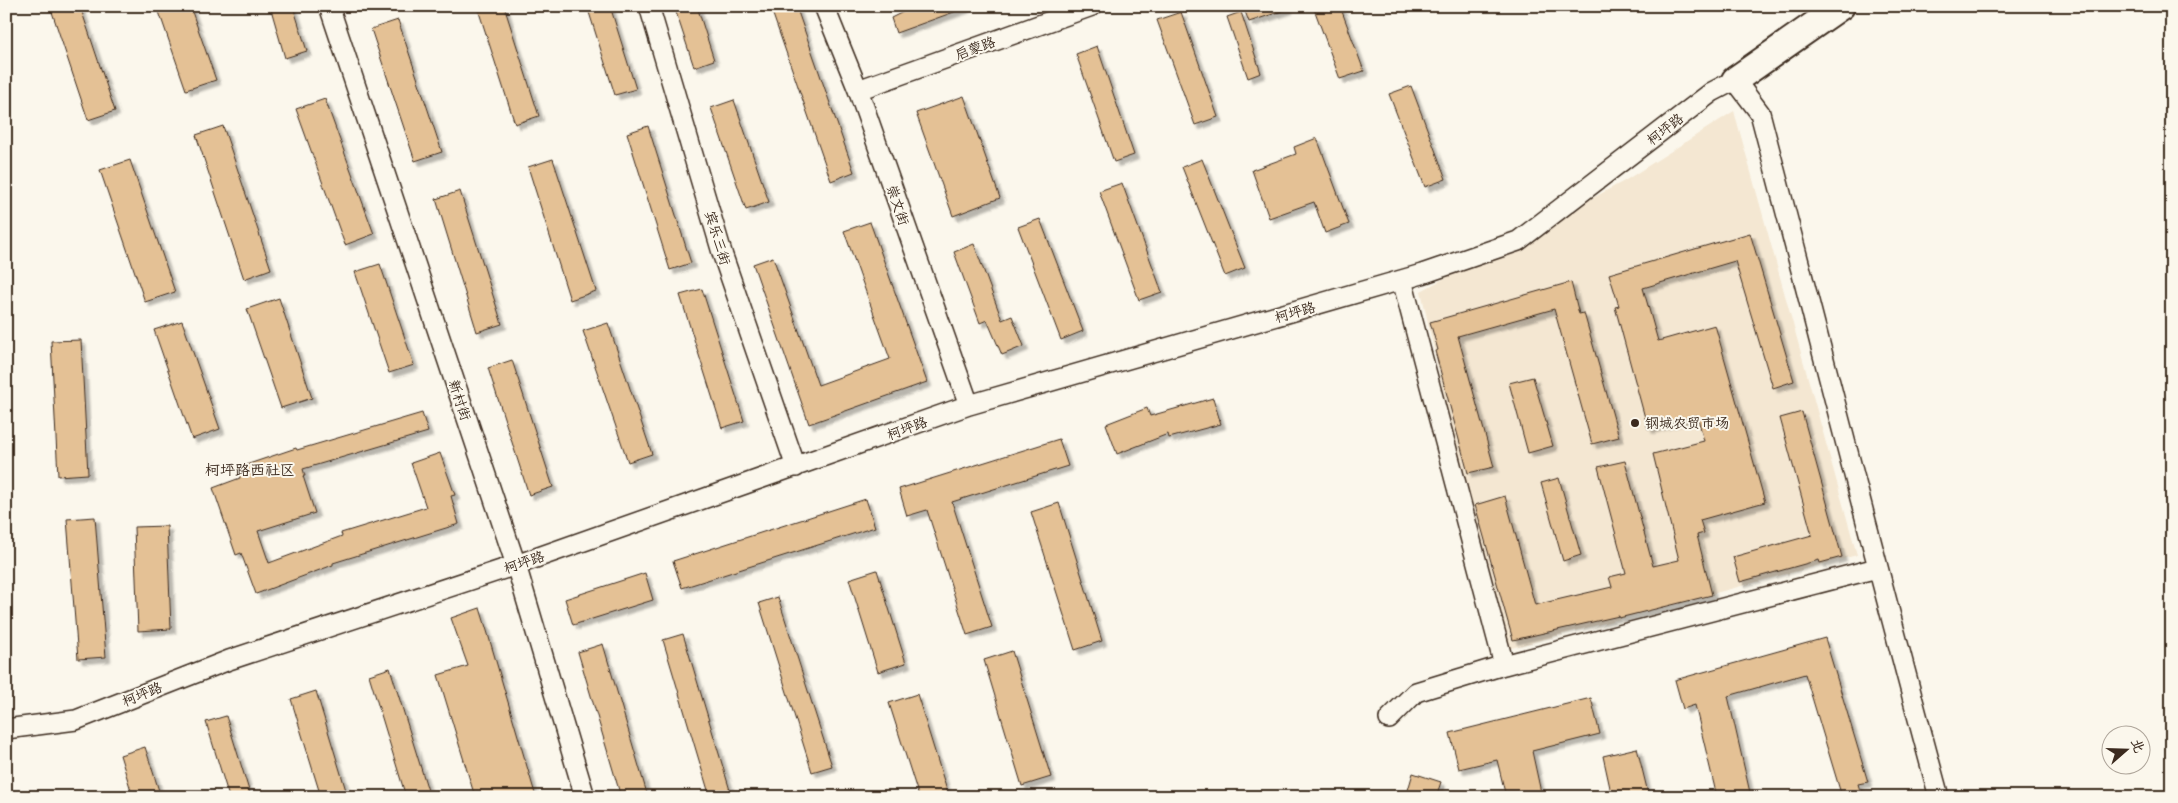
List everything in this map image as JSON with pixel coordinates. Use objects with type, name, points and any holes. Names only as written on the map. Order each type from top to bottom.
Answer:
[{"type":"street","name":"新村街","points":[[329,6],[516,565],[585,797]]},
{"type":"street","name":"宾乐三街","points":[[649,6],[723,256],[796,467]]},
{"type":"street","name":"崇文街","points":[[824,6],[858,90],[969,405]]},
{"type":"street","name":"启蒙路","points":[[858,90],[1092,6]]},
{"type":"street","points":[[1841,6],[1734,80],[1760,113],[1938,797]]},
{"type":"street","name":"柯坪路","points":[[6,729],[76,720],[229,660],[516,565],[969,405],[1402,280],[1518,242],[1712,92],[1734,80]]},
{"type":"street","points":[[1402,280],[1504,665]]},
{"type":"street","points":[[1389,719],[1416,692],[1504,665],[1877,568]]},
{"type":"shaded area","name":"钢城农贸市场","points":[[1734,111],[1857,555],[1500,651],[1421,291],[1626,180]]},
{"type":"building","points":[[50,6],[80,6],[115,111],[88,120]]},
{"type":"building","points":[[157,6],[190,6],[216,80],[186,90]]},
{"type":"building","points":[[270,6],[293,6],[307,51],[285,58]]},
{"type":"building","points":[[477,6],[504,6],[539,116],[515,124]]},
{"type":"building","points":[[587,6],[610,6],[636,89],[615,95]]},
{"type":"building","points":[[674,6],[697,6],[714,60],[694,67]]},
{"type":"building","points":[[770,6],[796,6],[854,172],[831,181]]},
{"type":"building","points":[[915,6],[965,6],[965,8],[896,33],[891,18]]},
{"type":"building","points":[[1243,6],[1288,6],[1288,9],[1249,22]]},
{"type":"building","points":[[1313,6],[1340,6],[1364,71],[1340,79]]},
{"type":"building","points":[[1181,12],[1218,117],[1195,125],[1157,20]]},
{"type":"building","points":[[1241,12],[1261,73],[1248,78],[1227,17]]},
{"type":"building","points":[[398,20],[442,152],[415,161],[371,29]]},
{"type":"building","points":[[1097,46],[1134,155],[1114,162],[1076,54]]},
{"type":"building","points":[[1411,86],[1446,179],[1425,187],[1389,94]]},
{"type":"building","points":[[964,96],[1000,198],[953,216],[916,113]]},
{"type":"building","points":[[325,99],[374,234],[345,245],[296,109]]},
{"type":"building","points":[[734,100],[769,202],[746,210],[711,108]]},
{"type":"building","points":[[223,126],[271,269],[244,279],[196,135]]},
{"type":"building","points":[[648,126],[691,263],[670,270],[627,133]]},
{"type":"building","points":[[1317,138],[1349,224],[1325,233],[1314,202],[1269,218],[1252,170],[1296,154],[1294,147]]},
{"type":"building","points":[[553,159],[596,291],[570,300],[528,167]]},
{"type":"building","points":[[1202,159],[1245,268],[1225,276],[1182,167]]},
{"type":"building","points":[[130,160],[175,292],[145,302],[100,170]]},
{"type":"building","points":[[1122,183],[1162,292],[1139,300],[1099,191]]},
{"type":"building","points":[[460,191],[502,324],[477,332],[436,199]]},
{"type":"building","points":[[1040,219],[1083,331],[1061,340],[1018,227]]},
{"type":"building","points":[[870,222],[927,382],[809,424],[753,264],[773,257],[818,385],[890,359],[844,231]]},
{"type":"building","points":[[1750,233],[1794,381],[1773,388],[1735,261],[1643,288],[1658,341],[1715,325],[1765,502],[1700,520],[1704,533],[1697,535],[1712,595],[1619,618],[1619,616],[1513,640],[1475,505],[1505,496],[1535,605],[1612,587],[1609,577],[1626,573],[1598,467],[1625,461],[1653,566],[1679,560],[1653,454],[1704,441],[1697,415],[1648,429],[1615,307],[1619,306],[1609,274]]},
{"type":"building","points":[[974,244],[1002,320],[1012,316],[1024,346],[1002,355],[987,320],[980,323],[954,252]]},
{"type":"building","points":[[380,264],[414,365],[389,373],[355,272]]},
{"type":"building","points":[[1571,282],[1579,314],[1584,313],[1619,437],[1592,444],[1554,309],[1458,336],[1494,467],[1468,473],[1435,351],[1438,350],[1430,322]]},
{"type":"building","points":[[702,289],[744,421],[722,428],[680,295]]},
{"type":"building","points":[[279,298],[312,398],[281,408],[247,309]]},
{"type":"building","points":[[182,321],[220,429],[192,439],[154,330]]},
{"type":"building","points":[[608,323],[652,454],[628,462],[583,331]]},
{"type":"building","points":[[81,340],[88,474],[58,476],[51,341]]},
{"type":"building","points":[[512,360],[553,487],[529,495],[488,368]]},
{"type":"building","points":[[1533,377],[1553,446],[1528,453],[1509,383]]},
{"type":"building","points":[[1213,398],[1221,424],[1169,438],[1168,434],[1117,454],[1106,424],[1147,408],[1150,416]]},
{"type":"building","points":[[1802,412],[1842,557],[1820,563],[1819,560],[1740,582],[1733,557],[1812,535],[1780,418]]},
{"type":"building","points":[[422,413],[428,432],[303,469],[305,476],[303,476],[315,513],[258,531],[269,563],[342,536],[341,533],[426,507],[411,463],[440,453],[455,495],[451,496],[459,524],[333,563],[333,565],[256,594],[241,553],[236,555],[213,488],[240,478],[237,468],[296,448],[297,450]]},
{"type":"building","points":[[1059,439],[1068,466],[952,502],[992,627],[967,635],[927,510],[907,516],[899,489]]},
{"type":"building","points":[[1559,478],[1581,555],[1563,561],[1541,483]]},
{"type":"building","points":[[866,499],[875,527],[682,588],[673,561]]},
{"type":"building","points":[[1059,503],[1102,641],[1075,650],[1031,512]]},
{"type":"building","points":[[95,517],[106,657],[78,659],[67,519]]},
{"type":"building","points":[[167,526],[171,629],[138,631],[134,527]]},
{"type":"building","points":[[877,570],[906,663],[878,672],[849,579]]},
{"type":"building","points":[[645,573],[653,600],[573,625],[565,599]]},
{"type":"building","points":[[778,597],[832,766],[812,772],[759,603]]},
{"type":"building","points":[[480,608],[536,797],[475,797],[438,675],[468,666],[451,618]]},
{"type":"building","points":[[683,634],[732,797],[710,797],[663,640]]},
{"type":"building","points":[[1825,638],[1868,782],[1858,784],[1862,797],[1842,797],[1805,674],[1728,696],[1751,797],[1717,797],[1695,705],[1683,709],[1675,680]]},
{"type":"building","points":[[603,644],[648,797],[621,797],[578,652]]},
{"type":"building","points":[[1012,651],[1051,777],[1022,786],[984,660]]},
{"type":"building","points":[[390,668],[430,797],[406,797],[369,675]]},
{"type":"building","points":[[316,691],[348,797],[321,797],[291,699]]},
{"type":"building","points":[[917,694],[949,797],[919,797],[889,703]]},
{"type":"building","points":[[1591,698],[1600,734],[1532,751],[1542,797],[1506,797],[1497,760],[1459,769],[1450,733]]},
{"type":"building","points":[[226,716],[251,797],[229,797],[206,722]]},
{"type":"building","points":[[145,747],[161,797],[133,797],[120,755]]},
{"type":"building","points":[[1637,748],[1649,797],[1612,797],[1603,756]]},
{"type":"building","points":[[1413,773],[1441,782],[1436,797],[1406,797]]},
{"type":"place","name":"钢城农贸市场","points":[[1635,423]]},
{"type":"district","name":"柯坪路西社区","points":[[250,470]]}]
